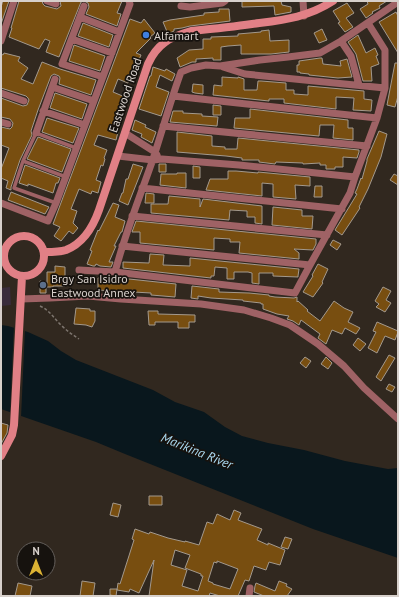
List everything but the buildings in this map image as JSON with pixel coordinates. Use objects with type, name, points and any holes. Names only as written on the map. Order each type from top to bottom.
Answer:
[{"type":"main road","name":"Eastwood Road","points":[[44,252],[65,250],[72,247],[80,242],[91,229],[118,156],[150,61],[156,51],[177,35],[191,31],[304,16],[322,4],[333,1]]},
{"type":"main road","points":[[24,235],[38,241],[42,245],[44,252],[44,261],[42,266],[38,271],[28,276],[22,276],[9,269],[2,255],[10,241],[24,235]]},
{"type":"main road","points":[[1,456],[12,435],[15,420],[22,276]]},
{"type":"street","points":[[1,41],[14,1]]},
{"type":"street","points":[[47,1],[56,4]]},
{"type":"street","points":[[1,203],[48,221],[94,102],[130,4],[129,1]]},
{"type":"street","points":[[181,6],[190,7],[222,3],[225,1]]},
{"type":"street","points":[[303,1],[304,16]]},
{"type":"street","points":[[115,272],[122,246],[153,160],[181,72],[206,65],[220,66],[320,53],[342,41],[398,2]]},
{"type":"street","points":[[84,6],[62,64],[103,77]]},
{"type":"street","points":[[80,17],[119,32]]},
{"type":"street","points":[[79,270],[115,272],[295,293],[350,193],[377,118],[385,88],[385,50],[368,23]]},
{"type":"street","points":[[72,39],[112,53]]},
{"type":"street","points":[[342,41],[351,56],[359,85]]},
{"type":"street","points":[[220,66],[245,74],[385,88]]},
{"type":"street","points":[[36,133],[55,79]]},
{"type":"street","points":[[52,87],[94,102]]},
{"type":"street","points":[[1,93],[24,101]]},
{"type":"street","points":[[173,96],[377,118]]},
{"type":"street","points":[[43,111],[85,125]]},
{"type":"street","points":[[163,126],[367,146]]},
{"type":"street","points":[[125,133],[155,152],[162,159]]},
{"type":"street","points":[[118,156],[153,160],[162,159],[239,165],[355,177]]},
{"type":"street","points":[[142,188],[342,209]]},
{"type":"street","points":[[132,216],[327,235]]},
{"type":"street","points":[[122,246],[310,265]]},
{"type":"street","points":[[21,298],[88,296],[201,304],[244,310],[271,318],[290,325],[318,344],[344,366],[364,388],[398,419]]},
{"type":"street","points":[[249,596],[250,588]]},
{"type":"lane","points":[[56,203],[14,188],[23,161],[36,133],[76,148]]},
{"type":"lane","points":[[23,161],[66,177]]},
{"type":"path","points":[[41,306],[61,325],[79,339]]},
{"type":"shaded area","points":[[10,287],[11,305],[1,306],[1,288]]},
{"type":"water","name":"Marikina River","points":[[1,325],[28,332],[48,341],[76,360],[153,390],[175,402],[204,412],[225,427],[242,436],[345,461],[388,469],[398,468],[398,558],[313,529],[96,442],[1,409]]},
{"type":"pier","points":[[14,326],[25,329],[21,418],[10,414]]},
{"type":"place","name":"Alfamart","points":[[146,35]]},
{"type":"place","name":"Brgy San Isidro Eastwood Annex","points":[[43,285]]}]
